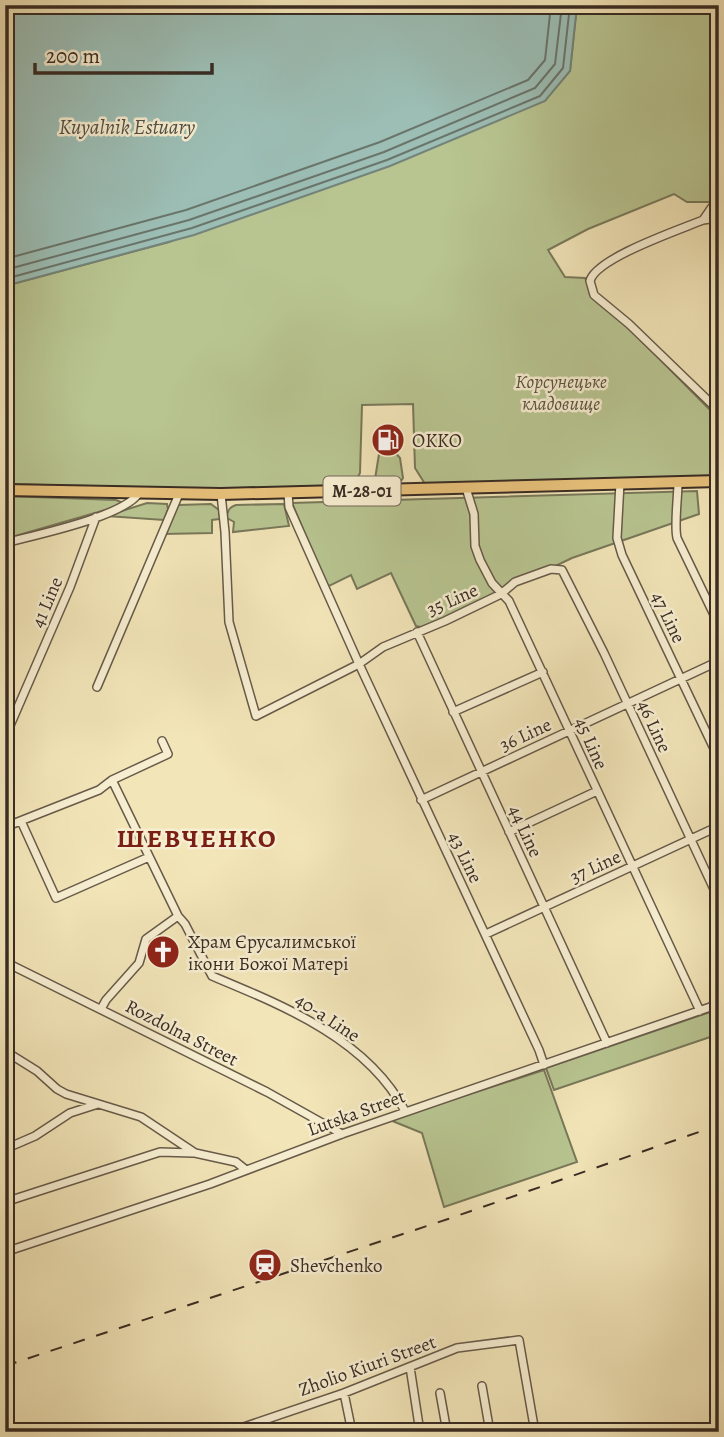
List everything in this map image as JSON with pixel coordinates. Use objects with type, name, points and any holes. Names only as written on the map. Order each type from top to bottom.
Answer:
[{"type":"highway","name":"М-28-01","points":[[5,490],[221,494],[719,481]]},
{"type":"street","points":[[703,220],[712,208],[719,205]]},
{"type":"street","points":[[719,222],[703,220],[623,254],[599,267],[590,281],[594,295],[629,324],[719,411]]},
{"type":"street","points":[[678,482],[675,528],[677,538],[719,625]]},
{"type":"street","name":"47 Line","points":[[620,483],[617,538],[622,555],[719,759]]},
{"type":"street","name":"45 Line","points":[[466,488],[474,514],[478,553],[492,583],[509,601],[700,1011]]},
{"type":"street","points":[[5,543],[96,517],[125,506],[139,493]]},
{"type":"street","name":"43 Line","points":[[288,493],[293,516],[359,664],[486,934],[544,1065]]},
{"type":"street","points":[[97,687],[179,494]]},
{"type":"street","points":[[221,494],[229,622],[256,716],[359,664]]},
{"type":"street","name":"41 Line","points":[[5,737],[70,587],[96,517]]},
{"type":"street","name":"35 Line","points":[[359,664],[383,647],[446,621],[501,594],[522,579],[559,569]]},
{"type":"street","name":"46 Line","points":[[559,569],[565,573],[719,900]]},
{"type":"street","name":"44 Line","points":[[417,632],[607,1043]]},
{"type":"street","name":"36 Line","points":[[421,800],[719,661]]},
{"type":"street","points":[[453,712],[543,673]]},
{"type":"street","points":[[5,827],[99,790],[112,780],[168,754],[162,741]]},
{"type":"street","points":[[101,1009],[139,963],[146,939],[178,916],[112,780]]},
{"type":"street","points":[[509,832],[597,790]]},
{"type":"street","points":[[20,821],[56,898],[149,857]]},
{"type":"street","name":"37 Line","points":[[486,934],[719,826]]},
{"type":"street","name":"40-a Line","points":[[178,916],[185,924],[212,976],[277,1003],[328,1032],[359,1055],[393,1089],[405,1111]]},
{"type":"street","name":"Rozdolna Street","points":[[5,962],[267,1092],[342,1134]]},
{"type":"street","name":"Lutska Street","points":[[5,1252],[210,1184],[405,1111],[719,1004]]},
{"type":"street","points":[[5,1051],[43,1075],[57,1089],[141,1117],[195,1153]]},
{"type":"street","points":[[5,1149],[43,1132],[70,1113],[98,1104]]},
{"type":"street","points":[[5,1202],[160,1152],[195,1153],[236,1162],[246,1170]]},
{"type":"street","name":"Zholio Kiuri Street","points":[[229,1432],[344,1393],[457,1348],[519,1339],[535,1432]]},
{"type":"street","points":[[410,1367],[420,1432]]},
{"type":"street","points":[[482,1386],[490,1432]]},
{"type":"street","points":[[344,1393],[352,1432]]},
{"type":"street","points":[[440,1393],[447,1432]]},
{"type":"street","points":[[256,1422],[258,1432]]},
{"type":"green space","name":"Корсунецьке кладовище","points":[[577,5],[719,5],[719,202],[687,202],[674,194],[588,229],[548,250],[565,277],[585,278],[593,298],[622,321],[719,419],[719,477],[425,484],[415,468],[413,404],[362,405],[360,473],[353,486],[217,489],[5,484],[5,286],[169,242],[570,71]]},
{"type":"green space","points":[[383,451],[395,452],[400,458],[403,478],[401,481],[375,479],[379,454]]},
{"type":"green space","points":[[697,491],[699,514],[572,558],[426,628],[416,626],[391,573],[357,589],[351,575],[327,587],[292,503]]},
{"type":"green space","points":[[5,496],[121,502],[119,506],[5,539]]},
{"type":"green space","points":[[147,503],[167,504],[164,520],[106,516]]},
{"type":"green space","points":[[211,504],[219,510],[220,519],[212,520],[212,533],[164,534],[178,505]]},
{"type":"green space","points":[[284,504],[289,526],[233,532],[234,522],[227,518],[229,510],[236,505]]},
{"type":"green space","points":[[719,1009],[719,1034],[554,1090],[546,1068]]},
{"type":"green space","points":[[544,1070],[577,1162],[444,1207],[422,1133],[390,1120]]},
{"type":"water","name":"Kuyalnik Estuary","points":[[5,5],[577,5],[570,71],[545,101],[390,166],[194,235],[5,286]]},
{"type":"railway","points":[[5,1366],[448,1219],[719,1125]]},
{"type":"place","name":"OKKO","points":[[388,440]]},
{"type":"place","name":"Храм Єрусалимської ікони Божої Матері","points":[[163,952]]},
{"type":"place","name":"Shevchenko","points":[[265,1265]]},
{"type":"district","name":"ШЕВЧЕНКО","points":[[197,838]]}]
